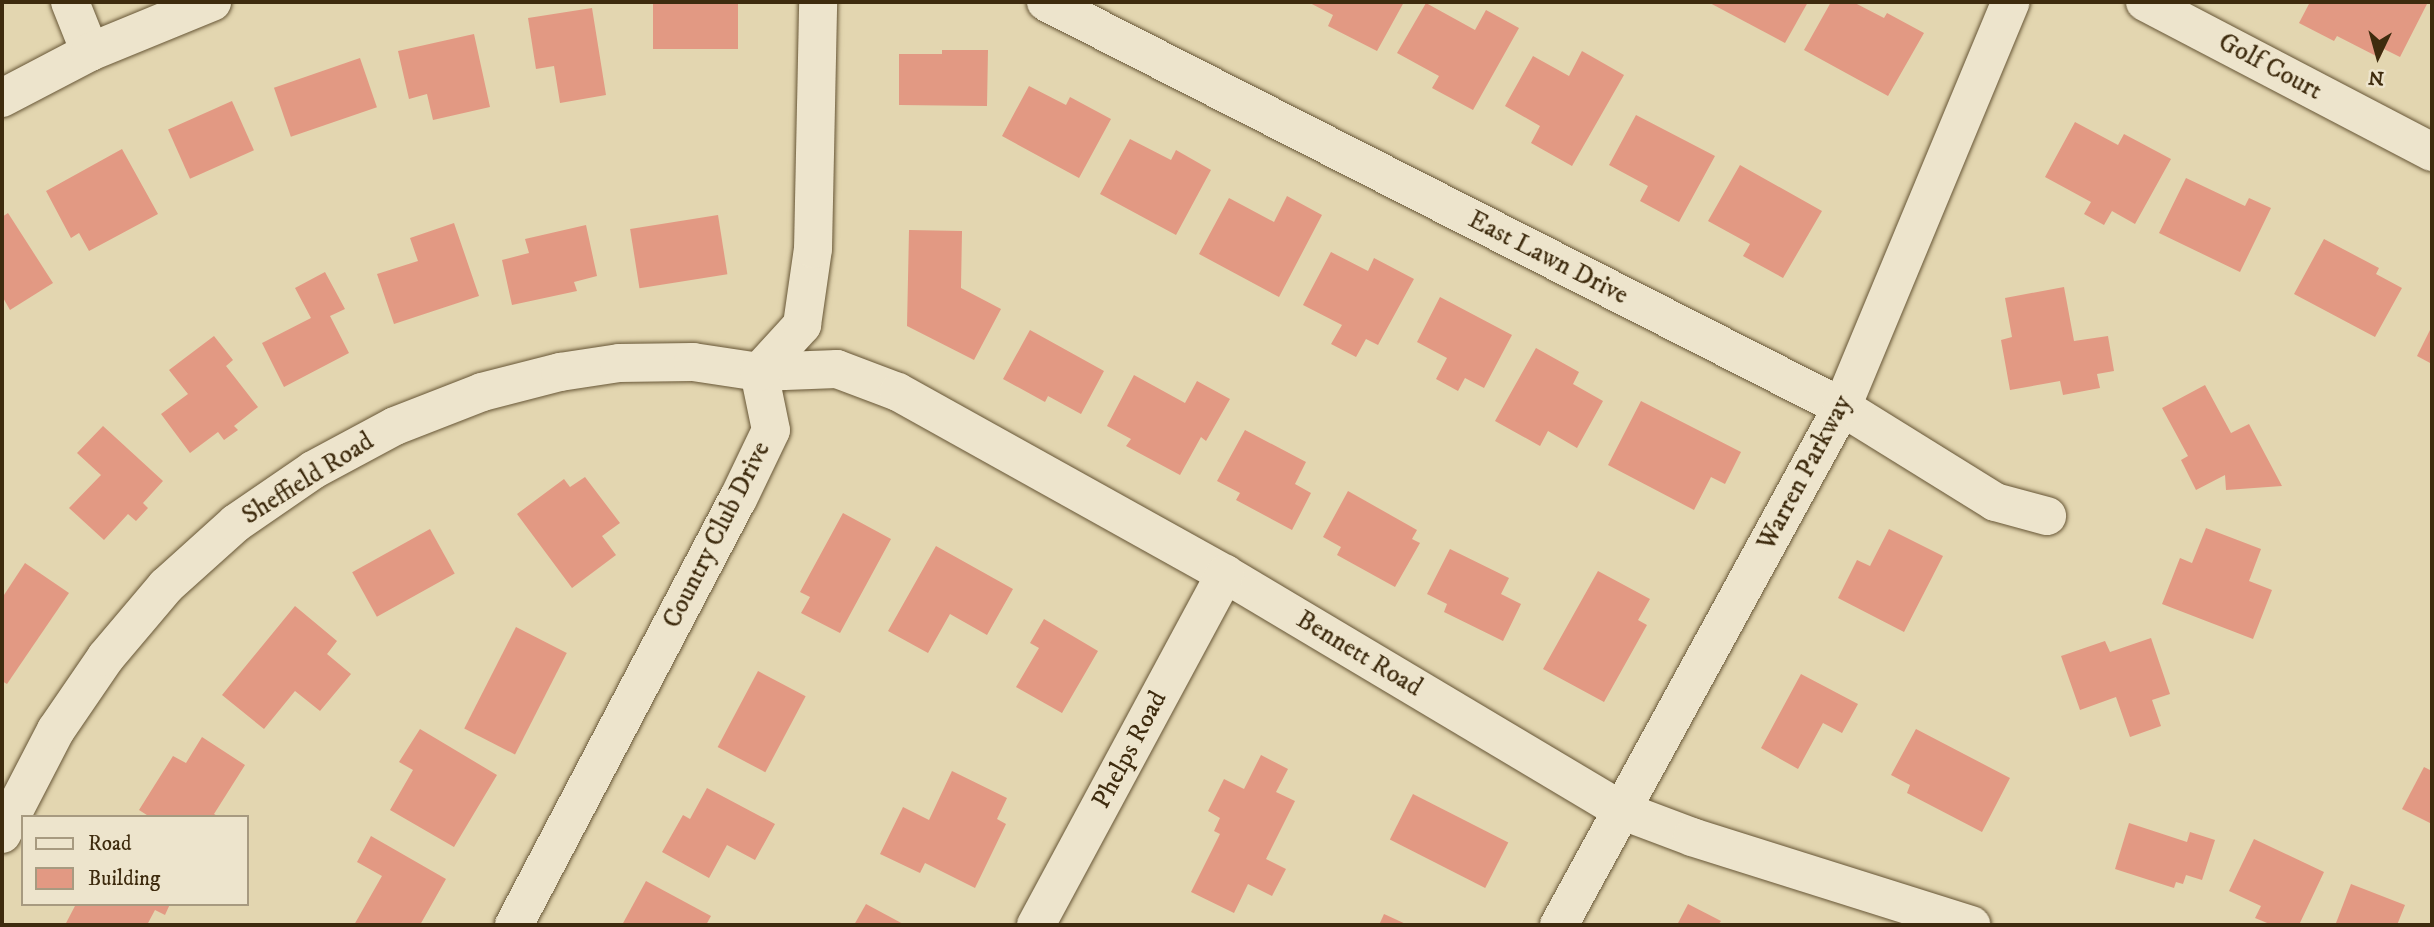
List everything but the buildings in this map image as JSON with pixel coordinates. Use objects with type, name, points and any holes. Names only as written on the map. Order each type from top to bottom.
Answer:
[{"type":"street","points":[[69,2],[90,52]]},
{"type":"street","points":[[2,98],[90,52],[212,2]]},
{"type":"street","points":[[759,372],[802,325],[813,249],[818,2]]},
{"type":"street","name":"East Lawn Drive","points":[[1046,2],[1842,407],[1995,502],[2047,516]]},
{"type":"street","name":"Warren Parkway","points":[[1559,925],[1842,407],[2011,2]]},
{"type":"street","name":"Golf Court","points":[[2146,2],[2432,152]]},
{"type":"street","name":"Sheffield Road","points":[[2,834],[56,730],[106,657],[166,586],[236,523],[313,470],[395,425],[482,392],[560,372],[619,363],[693,362],[759,372]]},
{"type":"street","name":"Bennett Road","points":[[759,372],[837,369],[898,392],[1225,574],[1623,811],[1692,837],[1971,925]]},
{"type":"street","name":"Country Club Drive","points":[[514,925],[738,499],[771,430],[759,372]]},
{"type":"street","name":"Phelps Road","points":[[1036,925],[1225,574]]}]
